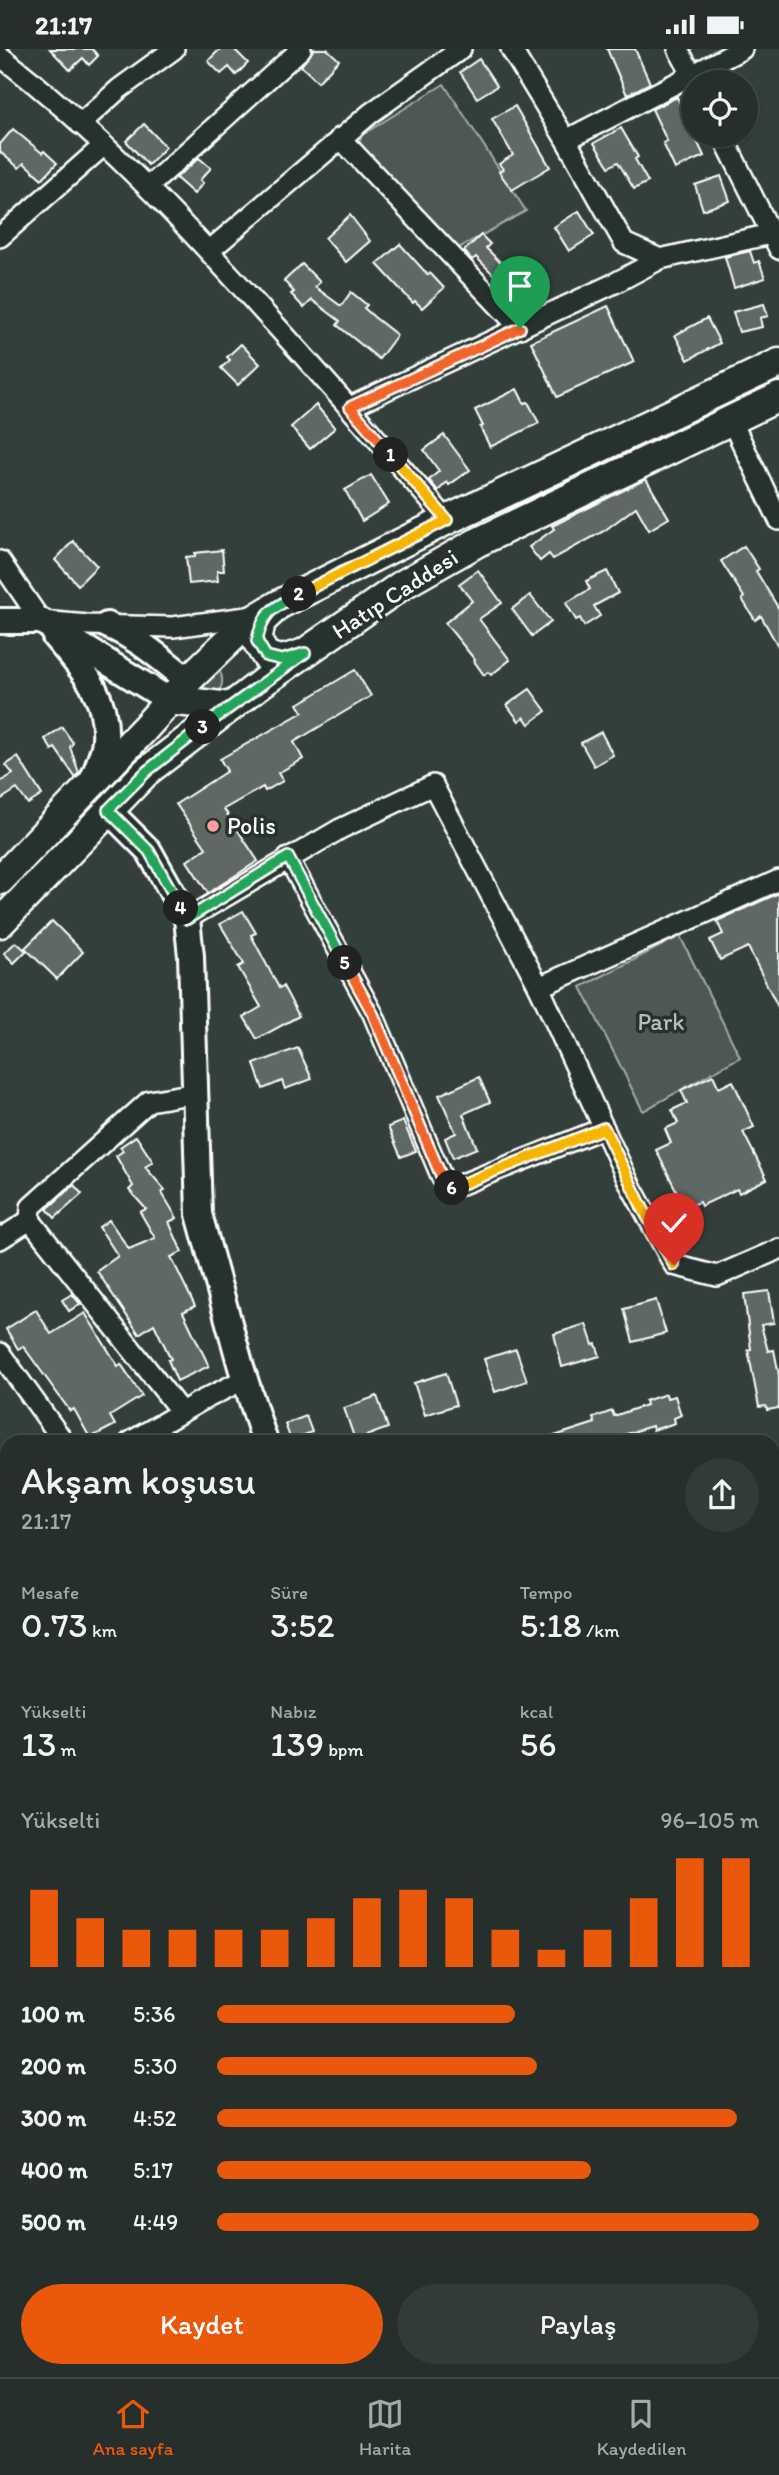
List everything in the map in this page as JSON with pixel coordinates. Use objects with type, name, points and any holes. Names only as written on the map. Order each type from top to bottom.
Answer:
[{"type":"main road","name":"Hatıp Caddesi","points":[[0,880],[178,690],[245,625],[269,610],[447,520],[779,363]]},
{"type":"main road","name":"Hatıp Caddesi","points":[[0,923],[147,771],[230,707],[402,585],[476,543],[779,397]]},
{"type":"main road","points":[[269,610],[261,621],[257,641],[266,656],[282,660],[305,653]]},
{"type":"main road","points":[[178,690],[230,707]]},
{"type":"street","points":[[80,124],[118,89],[174,49]]},
{"type":"street","points":[[148,187],[301,49]]},
{"type":"street","points":[[209,251],[340,138],[461,49]]},
{"type":"street","points":[[511,49],[624,243],[660,259]]},
{"type":"street","points":[[678,49],[690,70]]},
{"type":"street","points":[[707,70],[742,49]]},
{"type":"street","points":[[0,57],[80,124],[148,187],[350,407],[447,520]]},
{"type":"street","points":[[566,140],[681,84]]},
{"type":"street","points":[[340,138],[520,328]]},
{"type":"street","points":[[0,237],[103,146]]},
{"type":"street","points":[[350,407],[660,259],[775,242],[728,147]]},
{"type":"street","points":[[731,420],[779,520]]},
{"type":"street","points":[[0,561],[41,621],[88,676],[104,711],[105,742],[92,782]]},
{"type":"street","points":[[0,621],[173,627],[269,610]]},
{"type":"street","points":[[41,621],[178,690]]},
{"type":"street","points":[[107,625],[152,651],[178,690]]},
{"type":"street","points":[[187,919],[288,857],[433,785],[539,987],[628,1181],[674,1265],[717,1276],[779,1249]]},
{"type":"street","points":[[108,810],[149,851],[187,919],[199,1214],[263,1435]]},
{"type":"street","points":[[288,857],[373,1014],[442,1178],[452,1188],[604,1128]]},
{"type":"street","points":[[539,987],[779,880]]},
{"type":"street","points":[[181,1412],[30,1220],[31,1207],[149,1101],[195,1093]]},
{"type":"street","points":[[0,1239],[30,1220]]},
{"type":"street","points":[[0,1353],[59,1435]]},
{"type":"street","points":[[142,1435],[245,1379]]},
{"type":"green space","points":[[444,84],[526,211],[457,249],[358,146],[362,135]]},
{"type":"green space","points":[[217,666],[222,676],[222,685],[209,701],[182,673]]},
{"type":"green space","name":"Park","points":[[680,936],[740,1057],[643,1111],[581,987]]},
{"type":"building","points":[[50,49],[92,49],[98,56],[89,65],[83,58],[70,70]]},
{"type":"building","points":[[220,49],[234,49],[248,63],[236,75],[229,67],[221,74],[208,61]]},
{"type":"building","points":[[314,49],[327,49],[339,60],[318,82],[301,66]]},
{"type":"building","points":[[607,49],[635,49],[650,83],[627,95]]},
{"type":"building","points":[[479,59],[497,86],[477,98],[460,72]]},
{"type":"building","points":[[677,97],[681,106],[681,147],[700,147],[704,156],[675,169],[663,143],[667,141],[652,109]]},
{"type":"building","points":[[515,106],[550,167],[512,190],[499,172],[503,169],[499,164],[513,155],[492,119]]},
{"type":"building","points":[[144,124],[166,147],[148,165],[126,141]]},
{"type":"building","points":[[621,128],[638,157],[635,159],[648,182],[634,189],[618,162],[609,167],[594,143]]},
{"type":"building","points":[[13,129],[57,163],[42,179],[24,163],[19,168],[0,152],[0,144]]},
{"type":"building","points":[[199,158],[211,168],[200,180],[203,183],[194,194],[176,178]]},
{"type":"building","points":[[721,176],[730,201],[703,210],[695,185]]},
{"type":"building","points":[[579,211],[594,235],[569,251],[554,227]]},
{"type":"building","points":[[350,215],[370,241],[346,262],[325,238]]},
{"type":"building","points":[[481,235],[490,244],[486,248],[505,267],[507,265],[517,274],[505,286],[476,257],[472,260],[464,251]]},
{"type":"building","points":[[400,244],[428,275],[430,273],[444,288],[422,308],[415,301],[413,303],[377,264]]},
{"type":"building","points":[[750,251],[754,263],[759,261],[765,278],[734,288],[725,257]]},
{"type":"building","points":[[302,264],[320,282],[315,287],[341,306],[351,292],[367,305],[364,308],[397,335],[379,359],[337,325],[340,321],[312,300],[304,308],[291,294],[294,292],[284,281]]},
{"type":"building","points":[[764,304],[768,316],[760,318],[762,327],[739,332],[733,312]]},
{"type":"building","points":[[608,306],[634,362],[557,397],[531,342]]},
{"type":"building","points":[[707,318],[720,343],[688,360],[675,335]]},
{"type":"building","points":[[241,344],[260,364],[238,385],[221,368],[230,360],[227,357]]},
{"type":"building","points":[[517,389],[524,403],[528,402],[539,423],[490,447],[475,410]]},
{"type":"building","points":[[316,405],[335,428],[310,449],[291,427]]},
{"type":"building","points":[[444,435],[470,470],[449,485],[447,482],[438,491],[429,480],[439,471],[424,450]]},
{"type":"building","points":[[371,475],[389,504],[362,521],[345,490]]},
{"type":"building","points":[[646,479],[669,518],[649,530],[636,507],[604,531],[553,559],[549,554],[540,561],[529,547],[554,529],[552,526]]},
{"type":"building","points":[[73,541],[97,566],[78,585],[55,560]]},
{"type":"building","points":[[744,546],[779,609],[779,648],[761,616],[755,620],[721,561]]},
{"type":"building","points":[[222,550],[224,571],[217,571],[218,581],[189,584],[186,557],[195,556],[195,553]]},
{"type":"building","points":[[478,570],[502,603],[479,619],[510,660],[491,675],[488,672],[484,675],[445,623],[472,601],[459,584]]},
{"type":"building","points":[[607,571],[618,593],[594,606],[600,616],[584,626],[580,618],[576,620],[566,603],[590,589],[586,581]]},
{"type":"building","points":[[530,595],[551,622],[532,636],[512,609]]},
{"type":"building","points":[[355,670],[371,696],[294,742],[303,759],[278,773],[283,781],[265,791],[263,787],[224,809],[258,861],[208,893],[187,861],[206,848],[176,804],[227,771],[220,759],[303,712],[298,704]]},
{"type":"building","points":[[530,689],[546,711],[529,724],[524,717],[519,721],[507,705]]},
{"type":"building","points":[[62,727],[73,743],[70,747],[79,773],[75,777],[55,748],[52,750],[45,739]]},
{"type":"building","points":[[601,732],[613,755],[594,766],[581,743]]},
{"type":"building","points":[[18,757],[42,795],[28,804],[17,789],[0,800],[0,782],[13,774],[6,765]]},
{"type":"building","points":[[779,893],[779,1009],[748,947],[720,960],[710,940],[723,934],[717,921]]},
{"type":"building","points":[[243,911],[256,933],[251,935],[279,988],[283,986],[299,1016],[257,1039],[244,1017],[261,1007],[238,967],[244,964],[220,924]]},
{"type":"building","points":[[52,921],[83,952],[57,979],[25,948]]},
{"type":"building","points":[[16,942],[26,951],[14,963],[4,953]]},
{"type":"building","points":[[298,1048],[312,1079],[285,1089],[282,1081],[263,1089],[254,1064]]},
{"type":"building","points":[[713,1075],[719,1088],[733,1081],[754,1127],[743,1132],[767,1179],[739,1193],[737,1189],[701,1206],[699,1202],[685,1208],[656,1150],[671,1143],[665,1129],[678,1123],[672,1110],[687,1103],[681,1090]]},
{"type":"building","points":[[479,1077],[490,1102],[463,1114],[477,1148],[453,1158],[445,1138],[456,1133],[439,1095]]},
{"type":"building","points":[[403,1121],[416,1151],[401,1157],[388,1127]]},
{"type":"building","points":[[136,1136],[153,1162],[145,1167],[165,1190],[162,1193],[177,1218],[169,1222],[182,1252],[171,1257],[195,1306],[183,1312],[209,1366],[177,1381],[168,1360],[171,1359],[154,1324],[139,1334],[97,1271],[118,1256],[99,1227],[109,1220],[129,1249],[155,1238],[140,1212],[146,1209],[129,1190],[133,1186],[116,1156],[123,1151],[120,1147]]},
{"type":"building","points":[[74,1185],[82,1194],[55,1218],[47,1209]]},
{"type":"building","points":[[769,1291],[774,1323],[761,1325],[768,1351],[774,1350],[779,1375],[779,1408],[767,1410],[766,1406],[759,1407],[748,1350],[751,1349],[744,1294]]},
{"type":"building","points":[[72,1294],[80,1304],[69,1311],[62,1300]]},
{"type":"building","points":[[656,1300],[666,1333],[633,1342],[624,1309]]},
{"type":"building","points":[[36,1310],[51,1334],[85,1313],[118,1366],[121,1364],[142,1396],[110,1416],[115,1425],[96,1435],[88,1435],[74,1409],[70,1411],[23,1346],[18,1349],[6,1329]]},
{"type":"building","points":[[586,1324],[600,1356],[562,1367],[554,1334]]},
{"type":"building","points":[[516,1349],[527,1381],[495,1392],[484,1359]]},
{"type":"building","points":[[446,1373],[456,1405],[425,1415],[414,1383]]},
{"type":"building","points":[[666,1394],[667,1398],[675,1396],[681,1415],[674,1418],[675,1423],[653,1430],[652,1426],[624,1435],[558,1435],[595,1423],[593,1418],[612,1411],[614,1416],[646,1405],[645,1401]]},
{"type":"building","points":[[377,1396],[388,1428],[369,1435],[353,1435],[344,1408]]},
{"type":"building","points":[[306,1416],[312,1432],[289,1435],[285,1424]]},
{"type":"place","name":"Polis","points":[[213,826]]},
{"type":"route","points":[[520,328],[350,407],[447,520],[278,605],[261,621],[257,641],[266,656],[282,660],[305,653],[175,748],[147,771],[108,810],[149,851],[187,919],[288,857],[373,1014],[442,1178],[452,1188],[604,1128],[628,1181],[674,1265]]}]
